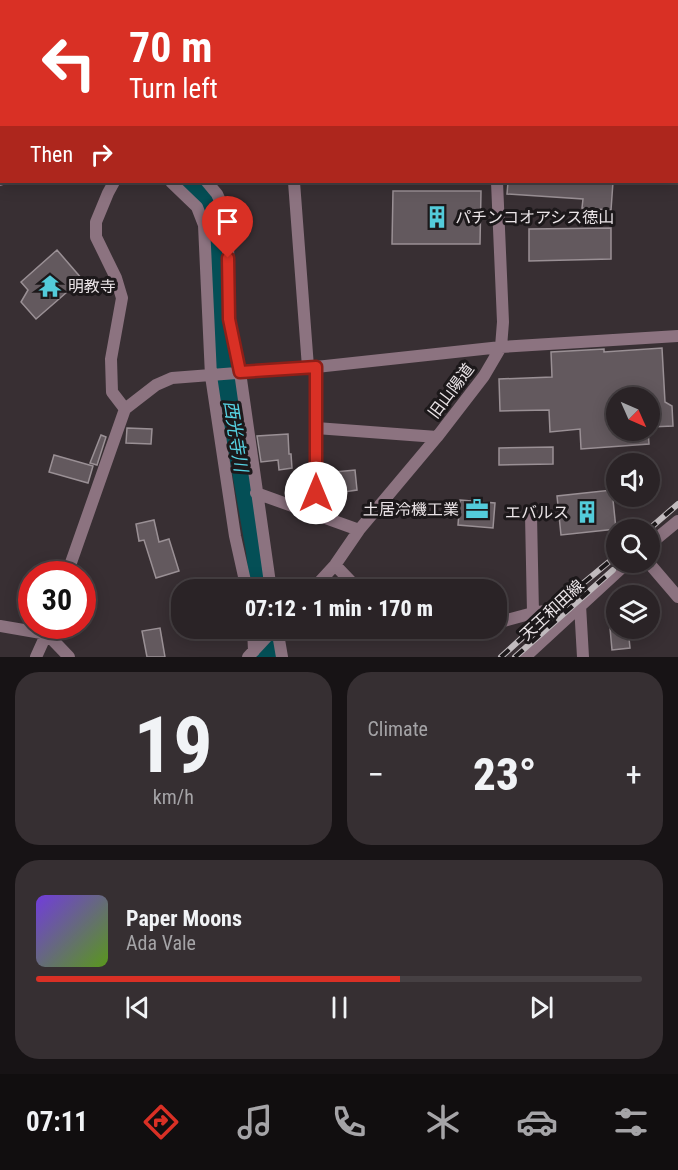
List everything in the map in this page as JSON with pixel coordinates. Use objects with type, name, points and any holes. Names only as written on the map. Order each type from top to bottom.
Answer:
[{"type":"street","points":[[113,183],[96,222],[96,237],[116,278],[122,298],[111,359],[112,392],[125,409]]},
{"type":"street","points":[[172,183],[197,207],[204,225],[211,376],[235,536],[245,579]]},
{"type":"street","points":[[208,183],[217,194],[225,212],[228,237],[229,319],[240,372],[269,579]]},
{"type":"street","points":[[294,183],[312,367],[316,429],[316,514]]},
{"type":"street","points":[[497,183],[503,322],[501,347]]},
{"type":"street","points":[[72,561],[125,409],[156,385],[172,378],[312,367],[501,347],[678,336]]},
{"type":"street","name":"旧山陽道","points":[[322,579],[335,565],[359,530],[437,437],[484,376],[501,347]]},
{"type":"street","points":[[316,429],[437,437]]},
{"type":"street","points":[[256,493],[359,530]]},
{"type":"street","points":[[531,515],[533,613]]},
{"type":"street","points":[[660,535],[678,520]]},
{"type":"street","points":[[335,565],[348,579]]},
{"type":"street","name":"天王和田線","points":[[525,657],[616,573]]},
{"type":"street","points":[[657,573],[678,597]]},
{"type":"street","points":[[507,620],[580,605],[583,657]]},
{"type":"street","points":[[0,627],[18,628]]},
{"type":"street","points":[[36,657],[44,639]]},
{"type":"street","points":[[55,639],[69,657]]},
{"type":"street","points":[[251,654],[252,639]]},
{"type":"street","points":[[251,654],[265,639]]},
{"type":"street","points":[[278,639],[282,657]]},
{"type":"building","points":[[508,183],[613,183],[611,210],[582,208],[583,199],[507,194]]},
{"type":"building","name":"パチンコオアシス徳山","points":[[393,191],[481,191],[480,244],[392,244]]},
{"type":"building","points":[[611,228],[611,259],[529,261],[529,229]]},
{"type":"building","name":"明教寺","points":[[57,250],[82,279],[36,319],[21,302],[28,290],[21,282]]},
{"type":"building","points":[[662,348],[665,402],[672,406],[673,426],[660,427],[660,387],[606,387],[606,441],[649,441],[649,444],[581,449],[580,429],[550,432],[549,410],[500,411],[499,379],[552,377],[551,352],[604,349],[604,352]]},
{"type":"building","points":[[127,428],[152,429],[151,444],[126,443]]},
{"type":"building","points":[[288,434],[292,468],[279,470],[278,460],[261,462],[257,436]]},
{"type":"building","points":[[101,435],[106,437],[97,465],[90,463]]},
{"type":"building","points":[[553,447],[553,464],[499,465],[499,448]]},
{"type":"building","points":[[54,455],[93,466],[88,483],[49,472]]},
{"type":"building","points":[[355,470],[357,490],[337,493],[335,472]]},
{"type":"building","name":"エバルス","points":[[606,491],[606,507],[614,507],[615,519],[606,519],[606,530],[561,535],[557,496]]},
{"type":"building","name":"土居冷機工業","points":[[460,500],[495,503],[493,528],[458,525]]},
{"type":"building","points":[[154,520],[159,542],[169,539],[179,571],[156,578],[144,540],[139,541],[136,524]]},
{"type":"building","points":[[160,628],[165,657],[147,657],[142,631]]},
{"type":"building","points":[[611,639],[629,639],[630,648],[612,650]]},
{"type":"waterway","name":"西光寺川","points":[[191,183],[216,223],[218,328],[260,579]]},
{"type":"waterway","name":"西光寺川","points":[[266,639],[267,657]]},
{"type":"railway","points":[[660,520],[678,504]]},
{"type":"railway","points":[[501,657],[606,564]]},
{"type":"railway","points":[[515,657],[610,573]]},
{"type":"place","name":"パチンコオアシス徳山","points":[[437,217]]},
{"type":"place","name":"明教寺","points":[[50,286]]},
{"type":"place","name":"土居冷機工業","points":[[477,509]]},
{"type":"place","name":"エバルス","points":[[587,512]]},
{"type":"route","points":[[228,258],[229,319],[240,372],[316,367],[316,493]]}]
